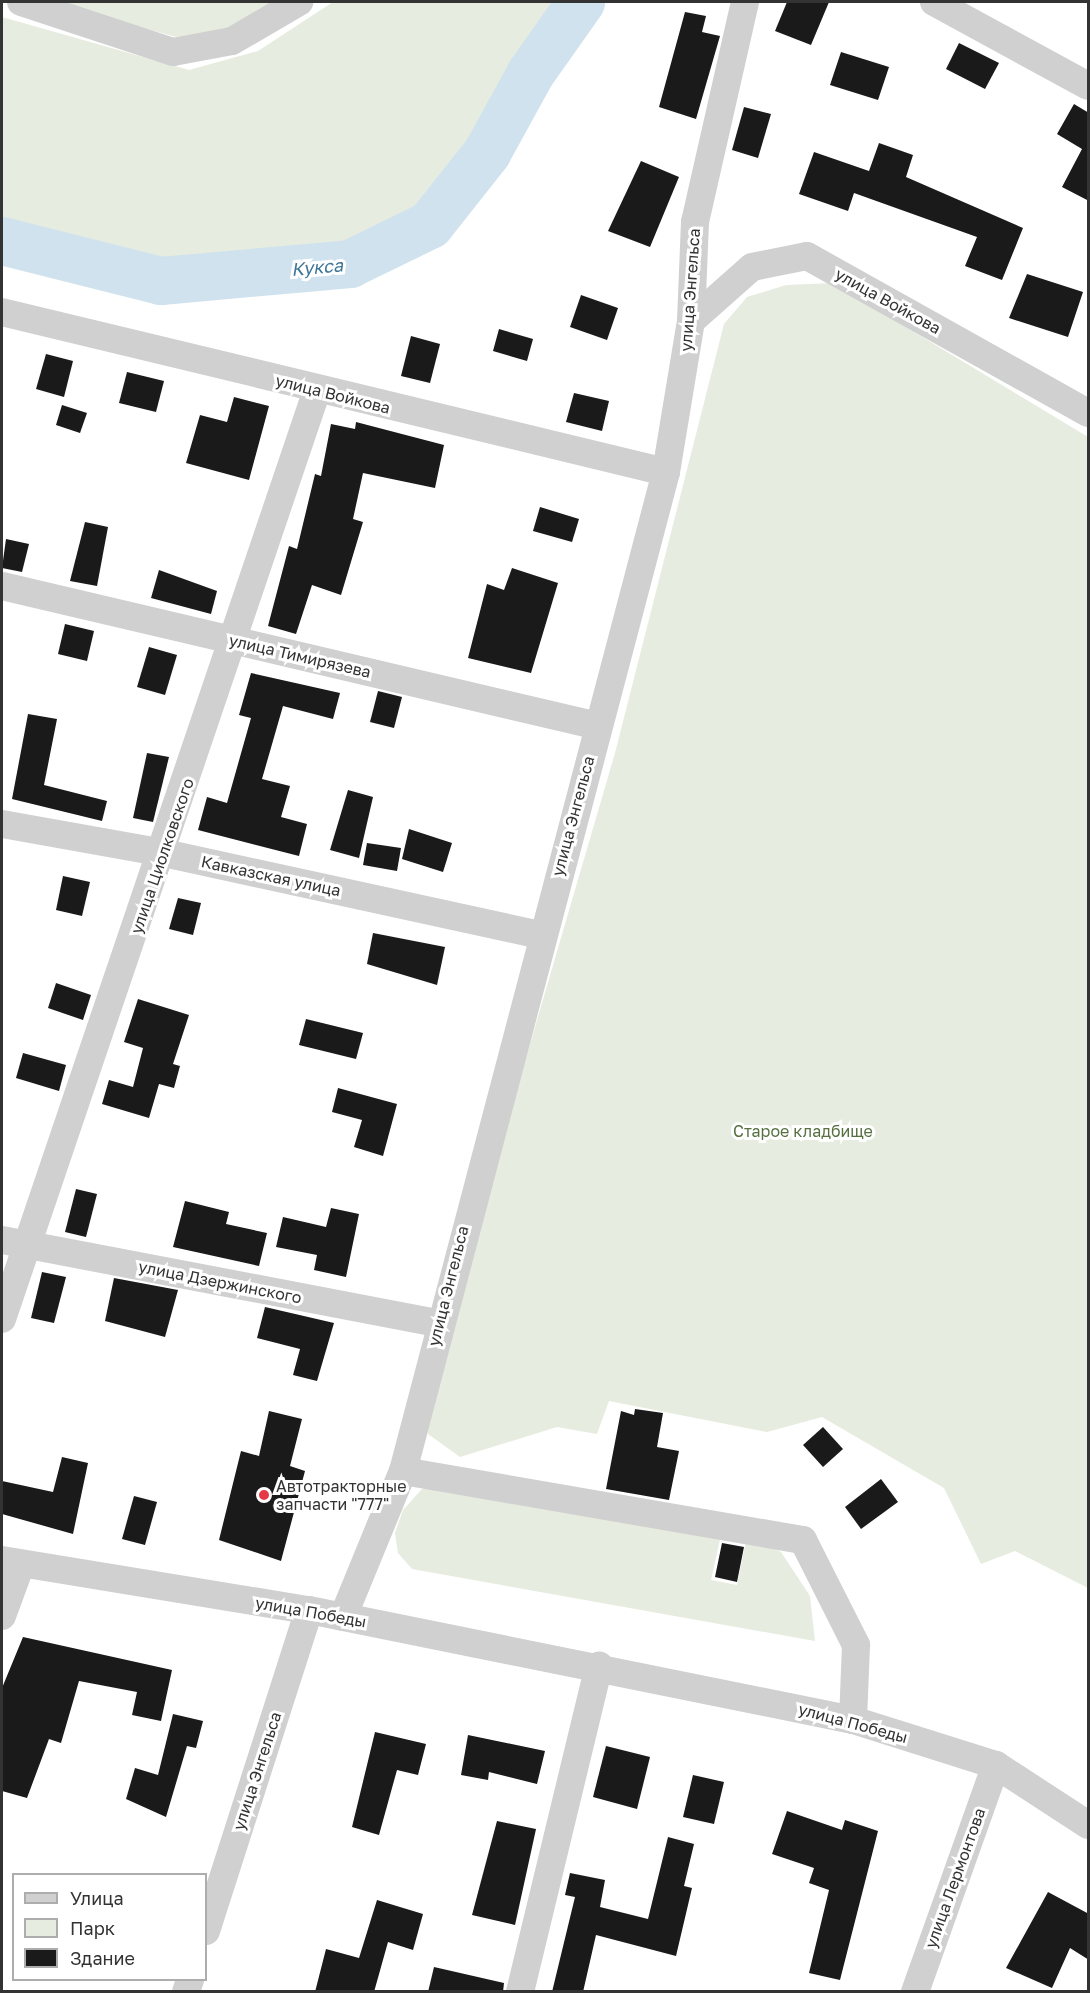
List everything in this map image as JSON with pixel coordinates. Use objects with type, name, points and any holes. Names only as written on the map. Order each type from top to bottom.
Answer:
[{"type":"street","points":[[21,2],[173,52],[232,41],[299,2]]},
{"type":"street","name":"улица Энгельса","points":[[343,1617],[403,1471],[438,1323],[540,935],[666,472],[691,321],[695,222],[745,2]]},
{"type":"street","points":[[934,2],[1089,86]]},
{"type":"street","name":"улица Войкова","points":[[691,321],[752,267],[807,256],[1089,413]]},
{"type":"street","name":"улица Войкова","points":[[2,312],[317,390],[666,472]]},
{"type":"street","name":"улица Циолковского","points":[[2,1319],[15,1242],[164,853],[317,390]]},
{"type":"street","name":"улица Тимирязева","points":[[2,586],[598,726]]},
{"type":"street","name":"Кавказская улица","points":[[2,824],[164,853],[540,935]]},
{"type":"street","name":"улица Дзержинского","points":[[15,1242],[438,1323]]},
{"type":"street","points":[[403,1471],[803,1540],[856,1645],[853,1720]]},
{"type":"street","name":"улица Победы","points":[[2,1616],[11,1562],[309,1610],[599,1665],[853,1720],[996,1765],[1089,1825]]},
{"type":"street","name":"улица Энгельса","points":[[207,1928],[309,1610]]},
{"type":"street","points":[[520,1992],[599,1665]]},
{"type":"street","name":"улица Лермонтова","points":[[915,1992],[996,1765]]},
{"type":"green space","points":[[51,2],[282,2],[226,31],[176,37]]},
{"type":"green space","points":[[333,2],[564,2],[514,78],[478,153],[422,212],[356,248],[295,259],[155,266],[2,228],[2,17],[189,70],[258,51]]},
{"type":"green space","name":"Старое кладбище","points":[[833,283],[1088,437],[1088,1588],[1015,1551],[981,1564],[944,1488],[822,1417],[767,1432],[609,1401],[597,1434],[557,1427],[460,1457],[428,1434],[426,1400],[615,753],[724,324],[747,297],[786,285]]},
{"type":"green space","points":[[451,1485],[721,1535],[711,1580],[737,1585],[746,1541],[764,1543],[781,1552],[810,1596],[815,1641],[412,1569],[398,1553],[395,1533],[403,1510],[422,1489]]},
{"type":"building","points":[[787,2],[829,2],[811,45],[775,31]]},
{"type":"building","points":[[685,12],[706,16],[702,32],[720,36],[696,119],[659,107]]},
{"type":"building","points":[[959,43],[999,63],[985,89],[946,69]]},
{"type":"building","points":[[841,52],[889,67],[878,100],[830,85]]},
{"type":"building","points":[[1074,104],[1089,113],[1089,201],[1062,187],[1082,149],[1057,134]]},
{"type":"building","points":[[744,107],[771,114],[758,158],[732,150]]},
{"type":"building","points":[[879,143],[913,155],[906,177],[1023,228],[1002,280],[965,266],[977,237],[854,193],[848,211],[799,194],[814,152],[869,171]]},
{"type":"building","points":[[641,161],[679,177],[650,247],[608,231]]},
{"type":"building","points":[[1027,274],[1083,292],[1068,337],[1009,318]]},
{"type":"building","points":[[581,295],[618,308],[607,340],[570,327]]},
{"type":"building","points":[[499,329],[533,339],[527,361],[493,351]]},
{"type":"building","points":[[411,336],[440,344],[430,383],[401,376]]},
{"type":"building","points":[[46,354],[73,361],[64,397],[36,389]]},
{"type":"building","points":[[127,372],[164,381],[156,412],[119,403]]},
{"type":"building","points":[[574,393],[609,401],[602,431],[566,422]]},
{"type":"building","points":[[234,397],[269,406],[249,480],[186,463],[200,415],[227,422]]},
{"type":"building","points":[[62,405],[87,413],[80,433],[56,425]]},
{"type":"building","points":[[356,422],[444,445],[435,488],[363,473],[353,519],[363,522],[341,595],[312,585],[296,634],[268,626],[289,546],[297,549],[315,474],[321,476],[331,424],[355,429]]},
{"type":"building","points":[[540,507],[579,519],[572,542],[533,531]]},
{"type":"building","points":[[85,522],[108,527],[97,586],[70,581]]},
{"type":"building","points":[[6,539],[29,544],[22,572],[2,568]]},
{"type":"building","points":[[512,568],[558,583],[531,673],[468,658],[487,584],[504,590]]},
{"type":"building","points":[[159,570],[217,591],[211,614],[151,598]]},
{"type":"building","points":[[65,624],[94,631],[87,661],[58,654]]},
{"type":"building","points":[[149,647],[177,655],[165,695],[137,687]]},
{"type":"building","points":[[251,673],[340,693],[333,719],[283,706],[262,779],[290,786],[281,817],[307,824],[299,856],[198,830],[207,797],[227,803],[251,718],[239,715]]},
{"type":"building","points":[[378,691],[402,697],[394,728],[370,722]]},
{"type":"building","points":[[28,714],[57,719],[44,785],[107,801],[102,821],[12,799]]},
{"type":"building","points":[[147,753],[169,757],[153,822],[133,818]]},
{"type":"building","points":[[348,790],[373,797],[359,858],[330,850]]},
{"type":"building","points":[[409,829],[452,843],[443,872],[402,859]]},
{"type":"building","points":[[367,843],[401,848],[397,871],[363,865]]},
{"type":"building","points":[[63,876],[90,882],[82,916],[56,910]]},
{"type":"building","points":[[178,898],[201,903],[193,935],[169,929]]},
{"type":"building","points":[[373,933],[445,947],[437,985],[367,964]]},
{"type":"building","points":[[56,983],[91,995],[83,1020],[48,1008]]},
{"type":"building","points":[[138,999],[189,1015],[173,1064],[180,1066],[174,1088],[159,1084],[149,1118],[102,1104],[109,1080],[133,1087],[143,1048],[124,1042]]},
{"type":"building","points":[[306,1019],[363,1033],[356,1059],[299,1045]]},
{"type":"building","points":[[23,1053],[66,1065],[59,1091],[16,1078]]},
{"type":"building","points":[[338,1088],[397,1104],[383,1156],[354,1147],[362,1120],[332,1112]]},
{"type":"building","points":[[76,1189],[97,1194],[86,1237],[65,1232]]},
{"type":"building","points":[[185,1201],[229,1212],[226,1224],[267,1233],[259,1266],[173,1247]]},
{"type":"building","points":[[331,1208],[359,1214],[346,1277],[314,1270],[317,1255],[276,1247],[283,1217],[326,1227]]},
{"type":"building","points":[[42,1272],[66,1277],[54,1323],[31,1318]]},
{"type":"building","points":[[114,1278],[178,1290],[165,1337],[105,1321]]},
{"type":"building","points":[[265,1307],[334,1323],[317,1381],[293,1375],[300,1349],[257,1338]]},
{"type":"building","points":[[635,1409],[663,1413],[657,1447],[679,1451],[669,1500],[606,1489],[621,1411],[634,1415]]},
{"type":"building","name":"Автотракторные запчасти \"777\"","points":[[269,1411],[302,1419],[290,1466],[305,1471],[281,1561],[219,1540],[241,1451],[259,1456]]},
{"type":"building","points":[[823,1427],[843,1449],[823,1467],[803,1445]]},
{"type":"building","points":[[62,1457],[88,1463],[73,1534],[2,1514],[2,1481],[53,1492]]},
{"type":"building","points":[[881,1479],[898,1502],[861,1529],[845,1507]]},
{"type":"building","points":[[134,1496],[157,1502],[145,1545],[122,1539]]},
{"type":"building","points":[[722,1543],[744,1547],[737,1582],[715,1577]]},
{"type":"building","points":[[23,1637],[172,1670],[161,1721],[132,1715],[137,1692],[79,1681],[61,1743],[49,1739],[27,1798],[2,1791],[2,1688]]},
{"type":"building","points":[[173,1714],[203,1721],[196,1748],[187,1746],[166,1817],[126,1799],[135,1768],[158,1775]]},
{"type":"building","points":[[375,1732],[426,1744],[418,1775],[397,1770],[379,1835],[352,1827]]},
{"type":"building","points":[[468,1735],[545,1751],[537,1784],[489,1772],[488,1780],[461,1775]]},
{"type":"building","points":[[606,1746],[650,1757],[637,1809],[593,1797]]},
{"type":"building","points":[[693,1775],[724,1782],[714,1824],[683,1817]]},
{"type":"building","points":[[787,1811],[842,1830],[845,1820],[878,1831],[840,1980],[809,1973],[829,1890],[809,1883],[814,1868],[772,1854]]},
{"type":"building","points":[[497,1821],[536,1829],[515,1925],[472,1915]]},
{"type":"building","points":[[668,1837],[694,1844],[684,1886],[692,1888],[676,1956],[596,1935],[583,1992],[552,1992],[575,1897],[565,1895],[570,1873],[605,1880],[600,1907],[648,1919]]},
{"type":"building","points":[[1048,1892],[1089,1914],[1089,1960],[1070,1948],[1052,1988],[1006,1968]]},
{"type":"building","points":[[377,1900],[423,1914],[413,1950],[388,1942],[374,1992],[315,1992],[326,1949],[359,1958]]},
{"type":"building","points":[[434,1967],[504,1983],[503,1992],[428,1992]]},
{"type":"waterway","name":"Кукса","points":[[2,241],[161,281],[350,264],[430,225],[487,153],[531,73],[581,2]]},
{"type":"place","name":"Автотракторные запчасти \"777\"","points":[[264,1495]]}]
